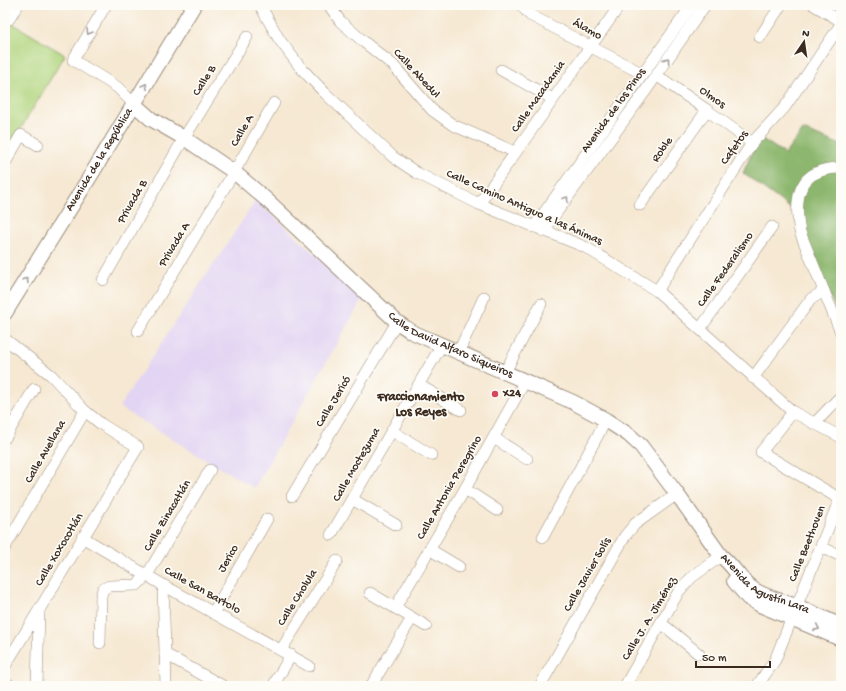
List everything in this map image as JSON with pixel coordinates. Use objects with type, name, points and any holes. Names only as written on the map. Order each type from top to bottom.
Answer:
[{"type":"main road","name":"Avenida de la República","points":[[5,314],[194,5]]},
{"type":"main road","name":"Calle David Alfaro Siqueiros","points":[[134,104],[152,119],[184,138],[234,172],[268,201],[397,322],[412,332],[441,346],[573,402],[606,420],[629,435],[641,446],[721,556]]},
{"type":"main road","name":"Avenida Agustín Lara","points":[[721,556],[727,560],[745,582],[753,589],[841,639]]},
{"type":"main road","name":"Avenida Agustín Lara","points":[[795,612],[841,626]]},
{"type":"street","points":[[5,17],[9,19],[18,5]]},
{"type":"street","points":[[106,5],[73,60],[117,87],[134,104]]},
{"type":"street","name":"Calle Camino Antiguo a las Ánimas","points":[[260,5],[279,39],[300,67],[324,93],[393,157],[417,173],[479,204],[585,247],[658,291],[792,412],[841,437]]},
{"type":"street","name":"Calle Abedul","points":[[329,5],[340,21],[393,65],[432,110],[453,125],[516,152]]},
{"type":"street","name":"Álamo","points":[[521,5],[530,15],[643,74]]},
{"type":"street","name":"Calle Macadamia","points":[[479,204],[620,5]]},
{"type":"street","name":"Avenida de los Pinos","points":[[538,229],[639,90],[656,75],[685,24],[692,5]]},
{"type":"street","name":"Avenida de los Pinos","points":[[639,90],[643,74],[685,24],[705,5]]},
{"type":"street","points":[[760,37],[782,5]]},
{"type":"street","points":[[814,5],[841,22]]},
{"type":"street","name":"Cafetos","points":[[658,291],[752,144],[785,107],[841,22]]},
{"type":"street","name":"Calle B","points":[[184,138],[247,37]]},
{"type":"street","points":[[501,70],[553,99]]},
{"type":"street","name":"Olmos","points":[[656,75],[707,110],[752,144]]},
{"type":"street","name":"Calle A","points":[[234,172],[274,103]]},
{"type":"street","name":"Roble","points":[[640,205],[707,110]]},
{"type":"street","points":[[5,163],[21,135],[38,145]]},
{"type":"street","name":"Privada B","points":[[103,280],[184,138]]},
{"type":"street","points":[[841,168],[828,168],[816,172],[805,182],[798,196],[796,214],[800,232],[841,333]]},
{"type":"street","name":"Privada A","points":[[138,331],[234,172]]},
{"type":"street","name":"Calle Federalismo","points":[[700,329],[772,227]]},
{"type":"street","points":[[753,378],[811,299],[824,291]]},
{"type":"street","points":[[458,353],[484,297]]},
{"type":"street","points":[[504,372],[541,304]]},
{"type":"street","name":"Calle Jericó","points":[[292,496],[397,322]]},
{"type":"street","points":[[5,339],[51,374],[85,411]]},
{"type":"street","name":"Calle Moctezuma","points":[[330,535],[441,346]]},
{"type":"street","name":"Calle Antonia Peregrino","points":[[396,608],[526,381]]},
{"type":"street","points":[[419,385],[461,410]]},
{"type":"street","points":[[5,438],[34,389]]},
{"type":"street","points":[[814,424],[841,396]]},
{"type":"street","name":"Calle Xoxocotlán","points":[[5,666],[138,447],[101,424],[85,411]]},
{"type":"street","name":"Calle Avellana","points":[[5,547],[85,411]]},
{"type":"street","points":[[792,412],[760,452],[840,498]]},
{"type":"street","points":[[543,537],[606,420]]},
{"type":"street","points":[[392,431],[431,455]]},
{"type":"street","points":[[494,438],[527,459]]},
{"type":"street","name":"Calle Zinacatlán","points":[[147,575],[210,470]]},
{"type":"street","points":[[465,489],[497,510]]},
{"type":"street","name":"Calle Javier Solís","points":[[540,686],[625,536],[635,524],[677,494]]},
{"type":"street","name":"Calle Beethoven","points":[[757,686],[775,660],[840,498]]},
{"type":"street","points":[[352,499],[396,525]]},
{"type":"street","name":"Jerico","points":[[213,613],[267,519]]},
{"type":"street","name":"Calle San Bartolo","points":[[82,537],[213,613],[309,666]]},
{"type":"street","points":[[821,547],[841,556]]},
{"type":"street","points":[[429,550],[459,567]]},
{"type":"street","name":"Calle J. A. Jiménez","points":[[625,686],[679,591],[692,577],[721,556]]},
{"type":"street","name":"Calle Cholula","points":[[281,650],[337,561]]},
{"type":"street","points":[[100,643],[101,596],[103,589],[109,586],[137,585],[147,575]]},
{"type":"street","points":[[163,584],[166,686]]},
{"type":"street","points":[[370,593],[426,626]]},
{"type":"street","points":[[37,686],[39,610]]},
{"type":"street","points":[[371,686],[412,618]]},
{"type":"street","points":[[661,623],[699,654]]},
{"type":"street","points":[[166,654],[223,686]]},
{"type":"street","points":[[273,686],[291,655]]},
{"type":"street","points":[[5,682],[11,686]]},
{"type":"shaded area","points":[[256,200],[363,298],[254,488],[119,407]]},
{"type":"green space","points":[[5,19],[65,55],[5,155]]},
{"type":"green space","points":[[803,130],[841,145],[841,322],[793,210],[743,173],[759,137],[785,154]]},
{"type":"place","name":"X24","points":[[495,394]]},
{"type":"district","name":"Fraccionamiento Los Reyes","points":[[421,404]]}]
